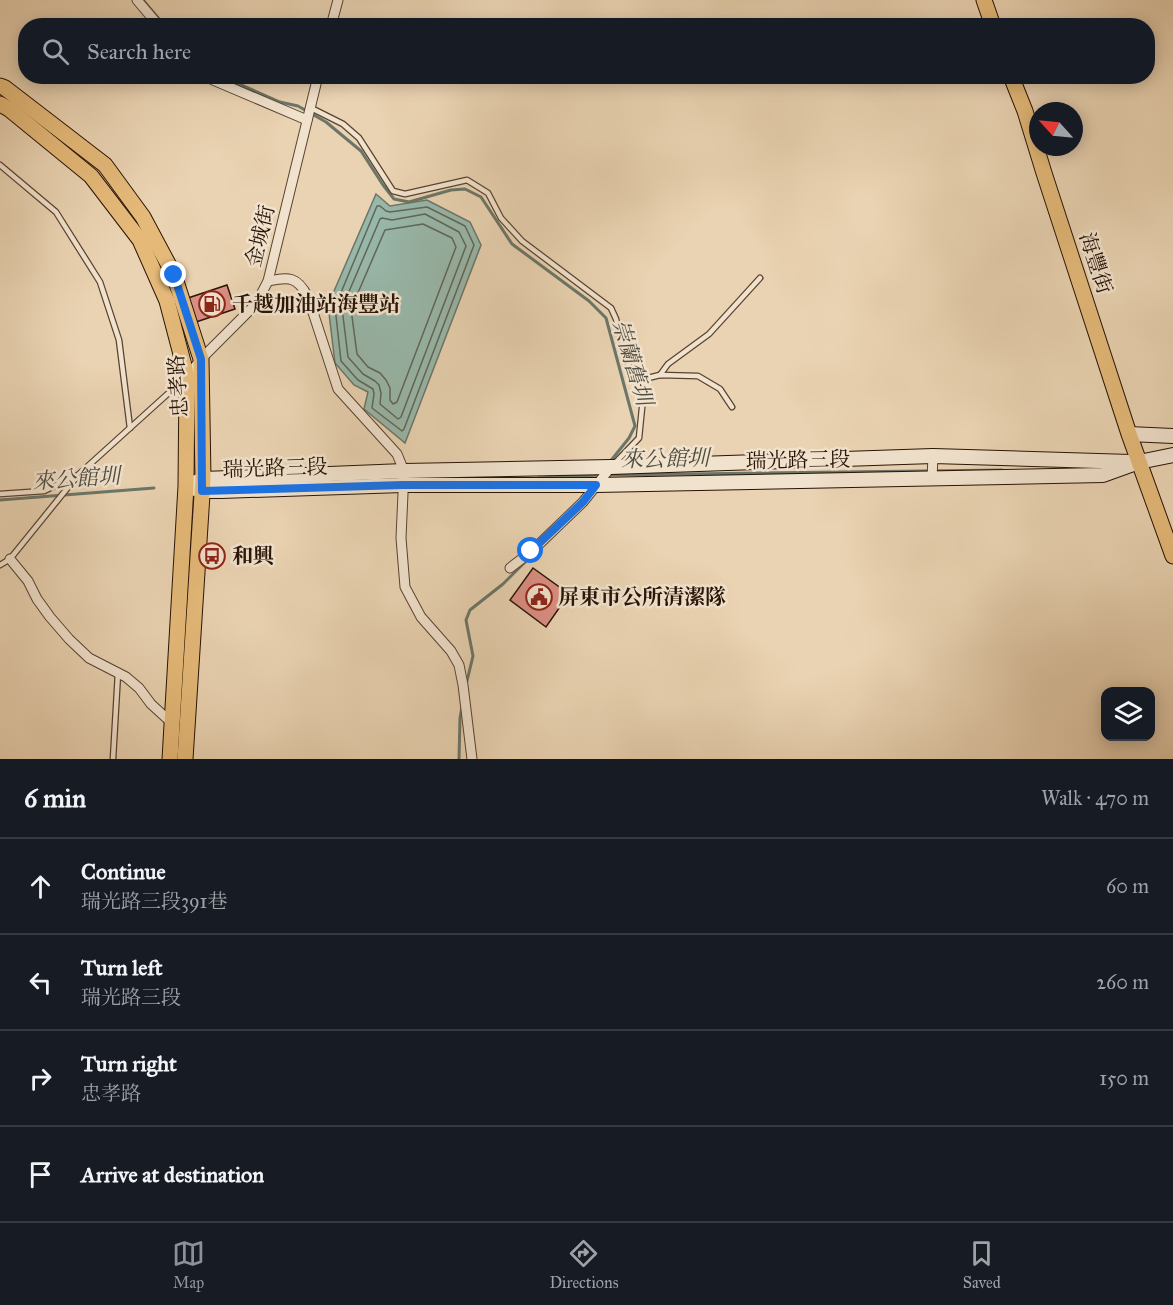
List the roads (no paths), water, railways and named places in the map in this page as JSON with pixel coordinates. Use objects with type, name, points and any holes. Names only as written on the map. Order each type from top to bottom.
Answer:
[{"type":"main road","points":[[984,0],[990,18]]},
{"type":"main road","name":"海豐街","points":[[1014,84],[1025,111],[1129,434],[1173,556]]},
{"type":"main road","name":"忠孝路","points":[[2,91],[105,165],[143,217],[174,275],[201,359],[202,485],[185,759]]},
{"type":"main road","name":"忠孝路","points":[[0,104],[91,176],[140,240],[167,301],[187,377],[186,486],[170,759]]},
{"type":"street","points":[[137,0],[152,18]]},
{"type":"street","points":[[333,18],[338,0]]},
{"type":"street","points":[[222,84],[307,120]]},
{"type":"street","name":"金城街","points":[[187,377],[201,359],[256,303],[268,281],[316,84]]},
{"type":"street","points":[[268,281],[292,279],[302,286],[308,297],[338,389],[397,454],[404,478],[401,538],[405,587],[421,617],[451,651],[459,665],[472,759]]},
{"type":"street","points":[[1129,434],[1173,436]]},
{"type":"street","name":"瑞光路三段","points":[[404,478],[596,485],[1103,475],[1139,462],[1173,455]]},
{"type":"street","points":[[932,479],[933,456]]},
{"type":"street","name":"瑞光路三段","points":[[186,486],[404,478],[611,466],[933,456],[1139,462]]},
{"type":"street","points":[[510,568],[583,502],[611,466]]},
{"type":"street","points":[[10,559],[28,581],[50,617],[69,639],[89,658],[126,677],[139,688],[151,704],[187,736]]},
{"type":"lane","points":[[310,108],[343,124],[359,138],[393,191],[405,194],[467,180],[488,193],[501,218],[522,240],[611,308],[626,359],[643,398],[639,438],[611,466]]},
{"type":"lane","points":[[0,165],[56,212],[100,282],[119,340],[130,428]]},
{"type":"lane","points":[[660,375],[668,363],[709,334],[760,278]]},
{"type":"lane","points":[[636,381],[660,375],[698,376],[720,389],[732,406]]},
{"type":"lane","points":[[0,565],[10,559],[78,475],[187,377]]},
{"type":"lane","points":[[0,494],[44,491],[78,475]]},
{"type":"lane","points":[[113,759],[118,673]]},
{"type":"water","points":[[376,194],[390,206],[427,200],[470,222],[481,245],[405,443],[364,409],[368,392],[354,385],[335,363],[328,305]]},
{"type":"waterway","name":"崇蘭舊圳","points":[[143,0],[158,18]]},
{"type":"waterway","name":"崇蘭舊圳","points":[[239,84],[280,102],[298,106],[326,122],[361,151],[394,199],[409,202],[451,190],[465,189],[481,197],[512,244],[589,301],[606,318],[635,426],[629,438],[609,463]]},
{"type":"waterway","name":"來公館圳","points":[[607,475],[1002,470]]},
{"type":"waterway","name":"來公館圳","points":[[538,478],[600,475]]},
{"type":"waterway","name":"來公館圳","points":[[0,500],[154,488]]},
{"type":"waterway","name":"崇蘭舊圳","points":[[466,685],[473,656],[466,620],[470,610],[503,584],[528,559]]},
{"type":"waterway","name":"崇蘭舊圳","points":[[459,759],[462,707]]},
{"type":"place","name":"千越加油站海豐站","points":[[212,304]]},
{"type":"place","name":"和興","points":[[212,556]]},
{"type":"place","name":"屏東市公所清潔隊","points":[[539,597]]}]
